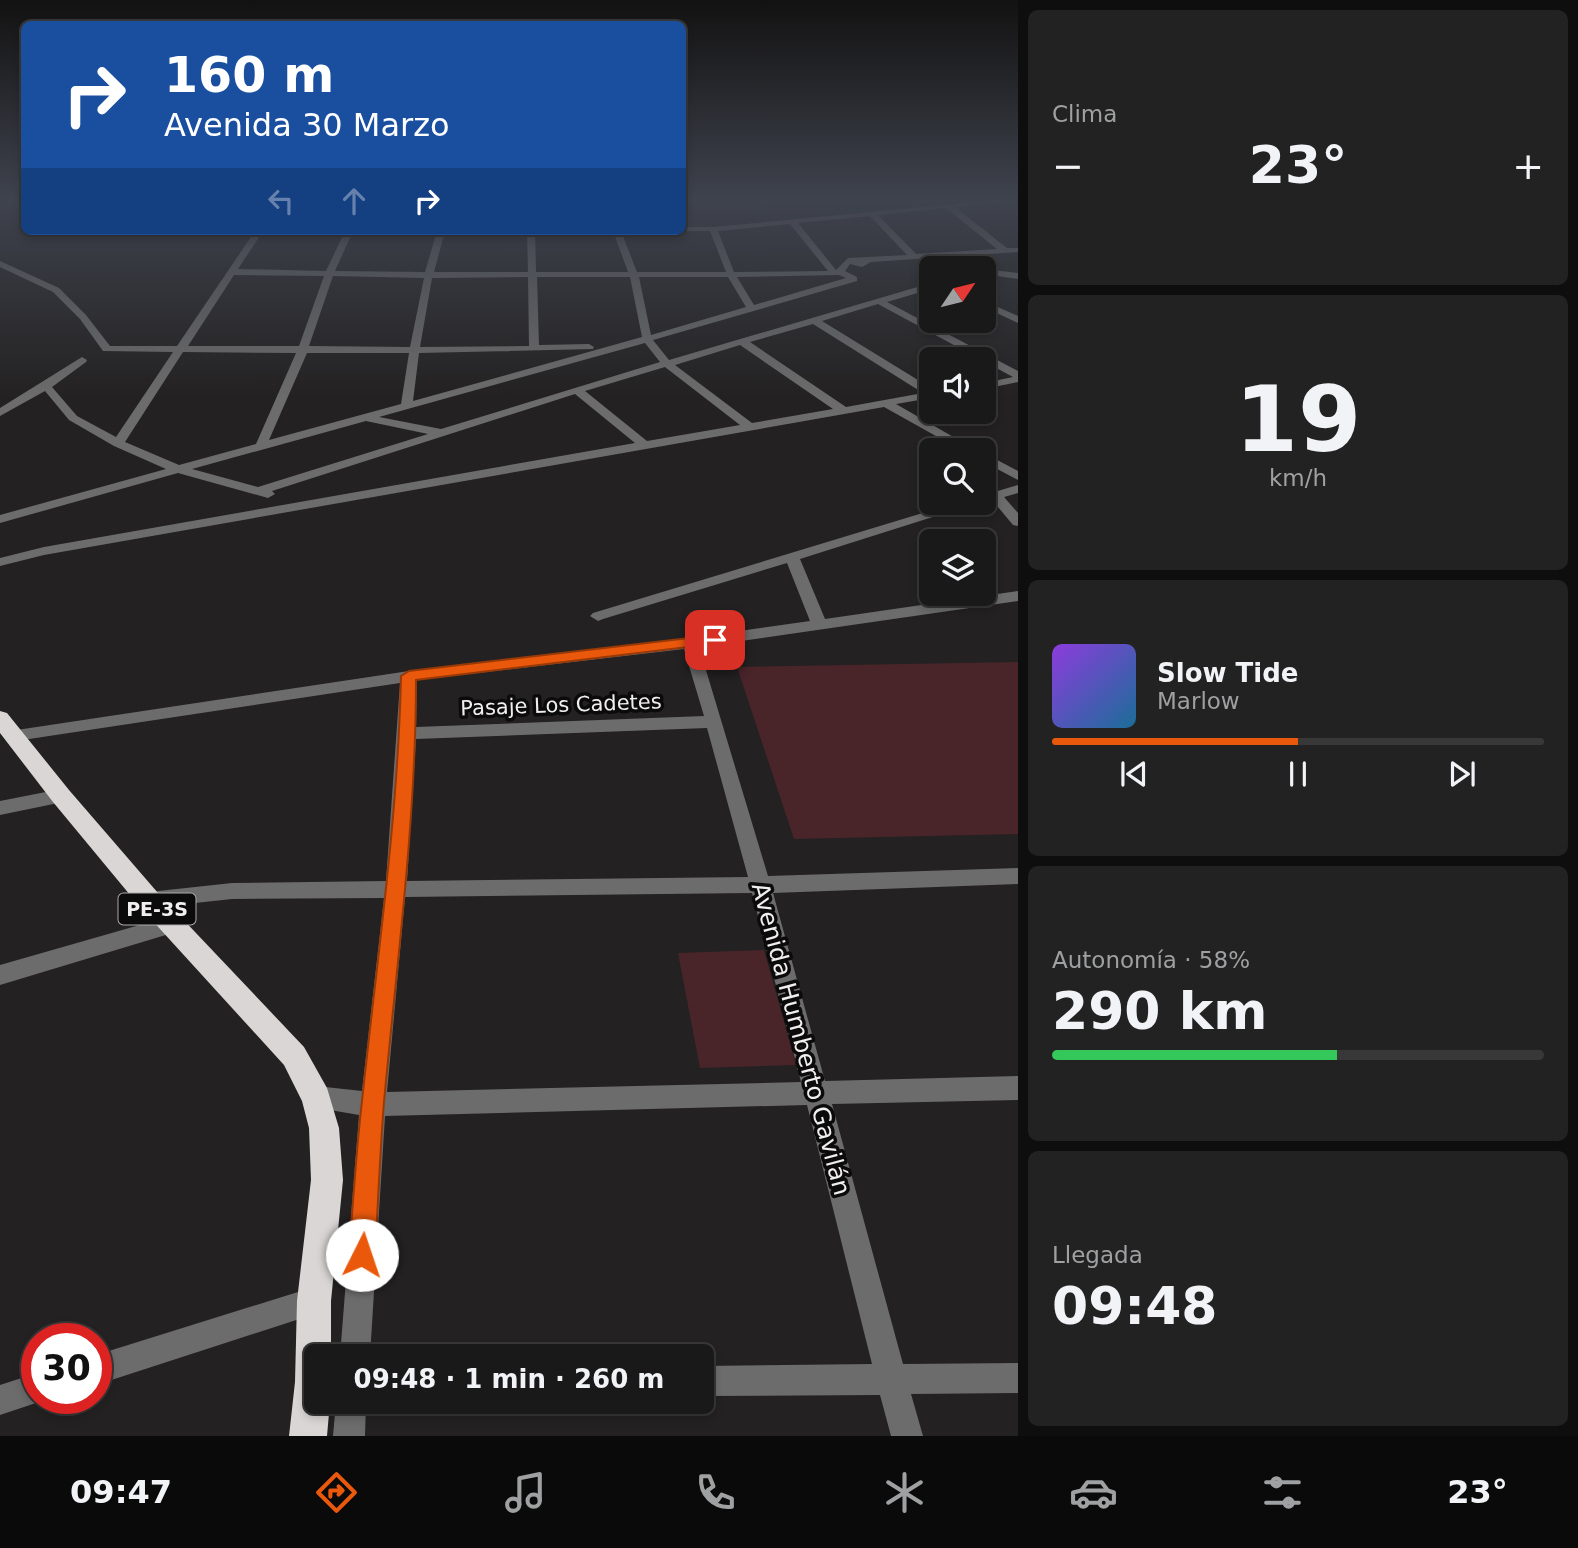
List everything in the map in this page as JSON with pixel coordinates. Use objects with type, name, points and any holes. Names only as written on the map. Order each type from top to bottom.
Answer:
[{"type":"highway","name":"PE-3S","points":[[8,726],[61,796],[149,900],[294,1056],[316,1098],[324,1128],[327,1180],[314,1301],[313,1382],[308,1436]]},
{"type":"street","points":[[2,265],[56,290],[107,349],[414,350],[497,364],[620,346],[854,279],[837,272],[431,275],[230,272]]},
{"type":"street","points":[[118,443],[181,351],[235,265]]},
{"type":"street","points":[[261,446],[303,349],[333,265]]},
{"type":"street","points":[[407,404],[414,350],[431,265]]},
{"type":"street","points":[[530,265],[534,349]]},
{"type":"street","points":[[630,265],[647,339],[666,363],[749,426]]},
{"type":"street","points":[[727,265],[752,310]]},
{"type":"street","points":[[831,265],[837,272]]},
{"type":"street","points":[[837,272],[844,265]]},
{"type":"street","points":[[866,265],[870,268],[919,267]]},
{"type":"street","points":[[996,273],[1018,276]]},
{"type":"street","points":[[259,491],[577,390],[919,289]]},
{"type":"street","points":[[879,301],[1018,377]]},
{"type":"street","points":[[996,310],[1018,320]]},
{"type":"street","points":[[815,321],[919,386]]},
{"type":"street","points":[[742,342],[844,411]]},
{"type":"street","points":[[0,519],[407,404],[534,349],[620,346]]},
{"type":"street","points":[[0,413],[46,386],[82,360]]},
{"type":"street","points":[[996,383],[1018,377]]},
{"type":"street","points":[[46,386],[73,418],[118,443],[177,469],[307,505]]},
{"type":"street","points":[[577,390],[645,446]]},
{"type":"street","points":[[0,562],[58,549],[919,397]]},
{"type":"street","points":[[887,404],[948,438]]},
{"type":"street","points":[[363,417],[442,432]]},
{"type":"street","points":[[996,464],[1018,476]]},
{"type":"street","points":[[996,496],[1018,489]]},
{"type":"street","points":[[996,503],[1018,522]]},
{"type":"street","points":[[0,505],[24,512]]},
{"type":"street","points":[[598,616],[930,515]]},
{"type":"street","points":[[791,556],[819,624]]},
{"type":"street","points":[[8,726],[690,643],[1018,596]]},
{"type":"street","name":"Avenida Humberto Gavilán","points":[[690,643],[715,722],[818,1095],[907,1436]]},
{"type":"street","points":[[356,1344],[373,1104],[397,889],[408,733],[409,676]]},
{"type":"street","name":"Pasaje Los Cadetes","points":[[408,733],[715,722]]},
{"type":"street","points":[[0,808],[61,796]]},
{"type":"street","points":[[149,900],[232,891],[759,885],[1018,876]]},
{"type":"street","points":[[0,975],[171,925]]},
{"type":"street","points":[[316,1098],[373,1104],[1018,1088]]},
{"type":"street","points":[[112,1365],[314,1301]]},
{"type":"street","points":[[714,1381],[1018,1378]]},
{"type":"street","points":[[0,1400],[21,1393]]},
{"type":"street","points":[[349,1436],[350,1414]]},
{"type":"shaded area","points":[[1018,662],[1018,834],[794,839],[737,667]]},
{"type":"shaded area","points":[[764,950],[796,1065],[700,1068],[678,953]]},
{"type":"route","points":[[362,1255],[373,1104],[397,889],[408,733],[409,676],[715,640]]}]
